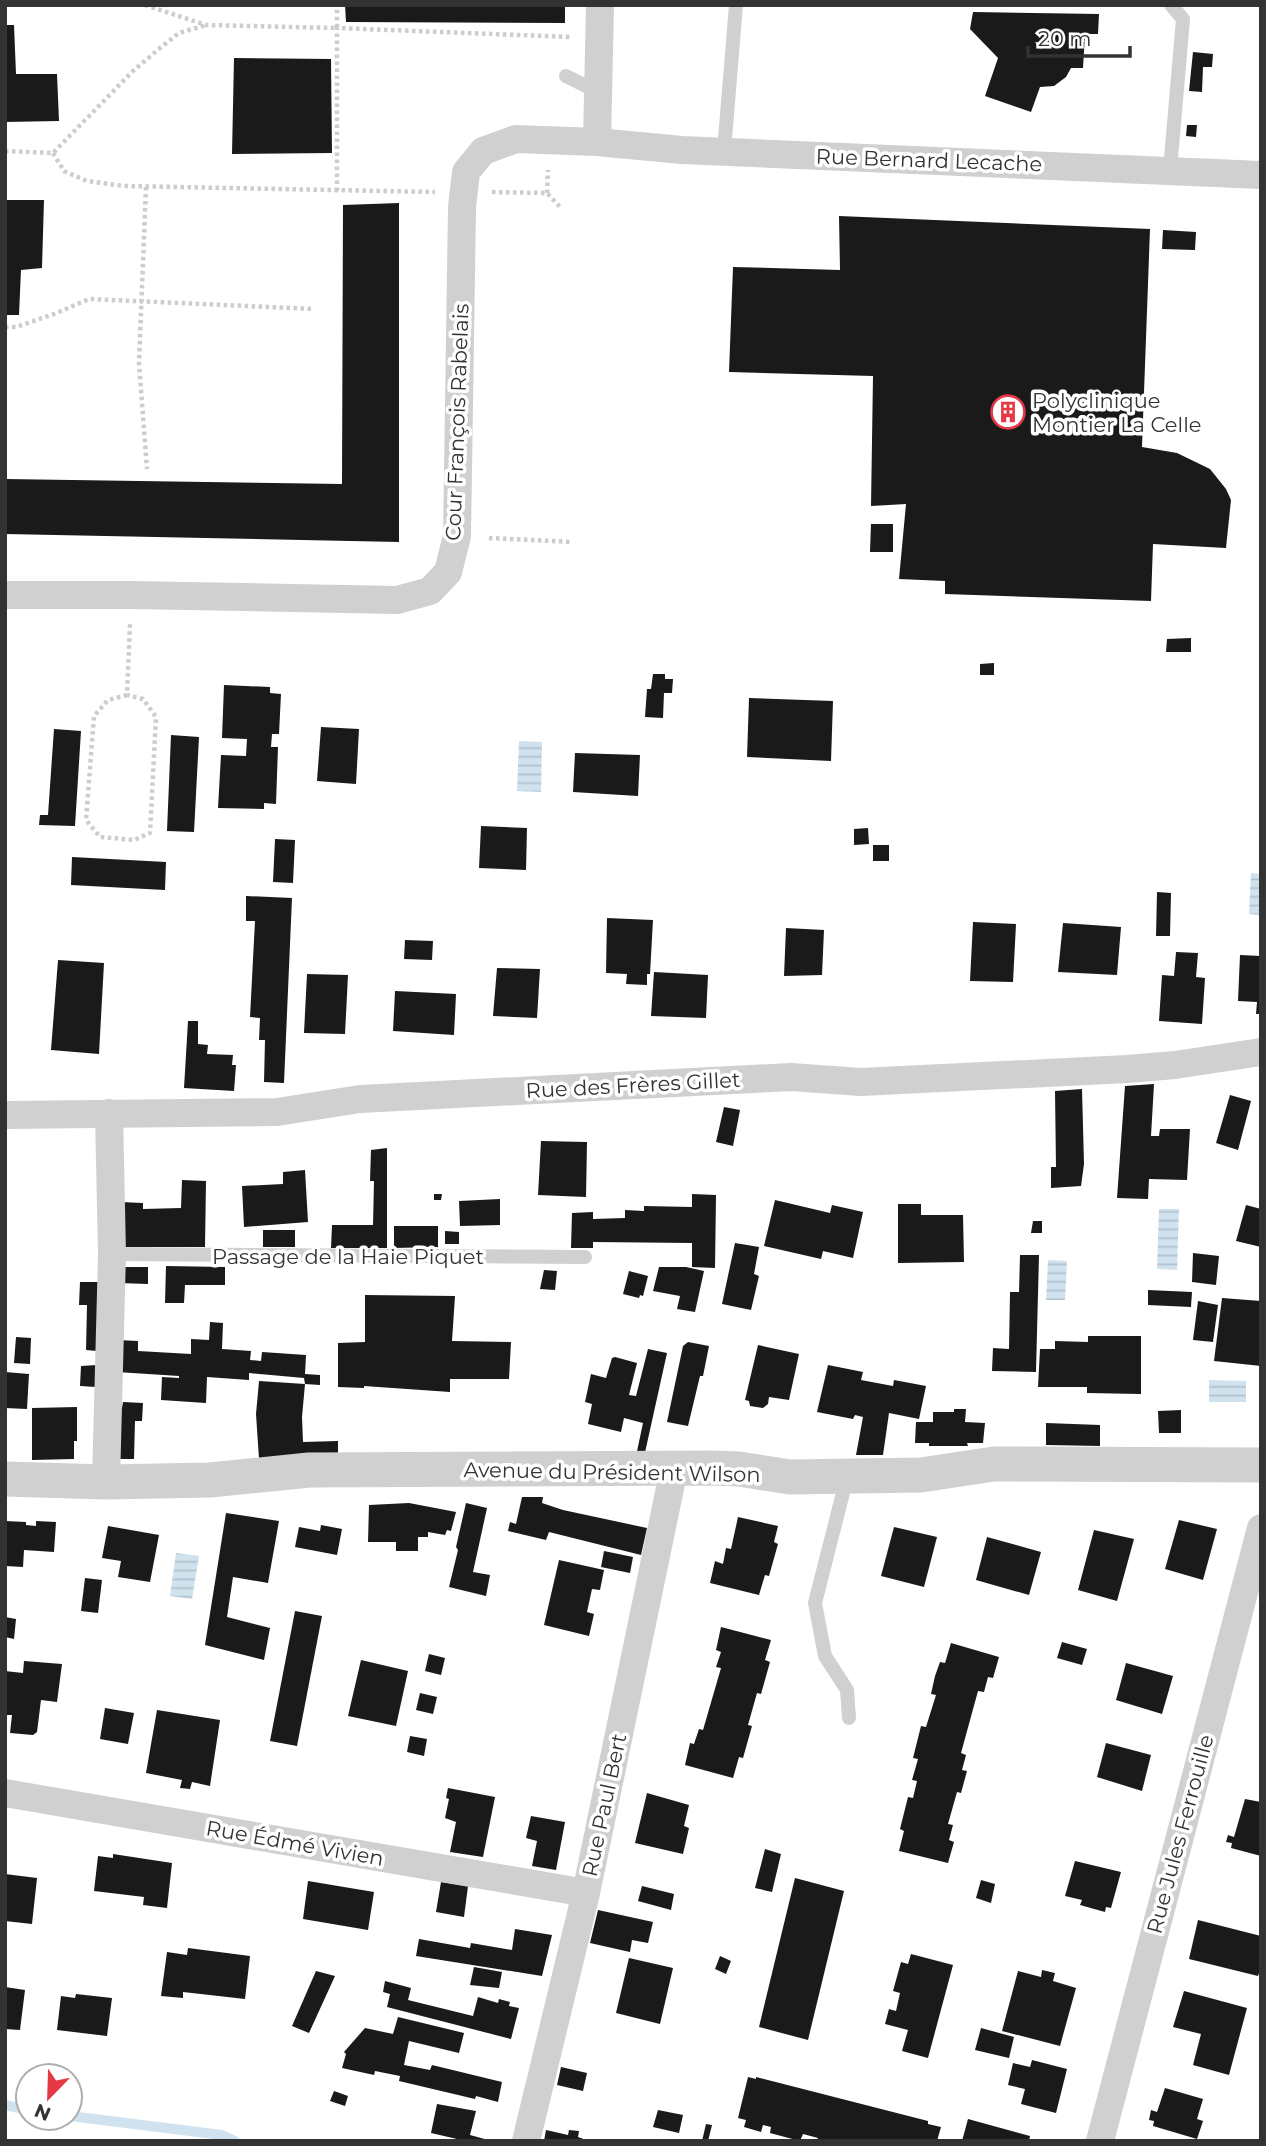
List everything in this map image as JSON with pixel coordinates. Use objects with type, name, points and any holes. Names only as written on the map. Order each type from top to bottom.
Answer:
[{"type":"street","points":[[597,142],[600,5]]},
{"type":"street","name":"Cour François Rabelais","points":[[5,595],[397,600],[430,591],[448,572],[457,536],[462,207],[466,172],[483,151],[516,139],[597,142]]},
{"type":"street","name":"Rue Bernard Lecache","points":[[597,142],[724,151],[1261,175]]},
{"type":"street","name":"Rue des Frères Gillet","points":[[5,1115],[277,1112],[360,1099],[777,1078],[862,1083],[1174,1066],[1261,1052]]},
{"type":"street","points":[[106,1482],[112,1254],[110,1113]]},
{"type":"street","name":"Avenue du Président Wilson","points":[[5,1479],[106,1482],[210,1480],[309,1470],[674,1469],[739,1469],[790,1477],[921,1475],[994,1464],[1261,1465]]},
{"type":"street","name":"Rue Paul Bert","points":[[526,2141],[586,1893],[674,1469]]},
{"type":"street","name":"Rue Jules Ferrouille","points":[[1100,2141],[1261,1528]]},
{"type":"street","name":"Rue Édmé Vivien","points":[[5,1793],[586,1893]]},
{"type":"lane","points":[[724,151],[736,5]]},
{"type":"lane","points":[[1170,170],[1183,19],[1171,5]]},
{"type":"lane","points":[[566,76],[598,92]]},
{"type":"lane","name":"Passage de la Haie Piquet","points":[[112,1254],[585,1257]]},
{"type":"lane","points":[[847,1476],[815,1603],[825,1656],[847,1690],[849,1718]]},
{"type":"path","points":[[145,5],[206,25],[337,27],[600,38]]},
{"type":"path","points":[[53,153],[64,171],[87,181],[146,187],[337,191],[337,5]]},
{"type":"path","points":[[5,152],[53,153],[133,71],[160,48],[179,33],[206,25]]},
{"type":"path","points":[[146,187],[139,363],[147,469]]},
{"type":"path","points":[[5,327],[16,327],[89,299],[314,309]]},
{"type":"path","points":[[457,536],[572,542]]},
{"type":"path","points":[[127,695],[131,595]]},
{"type":"path","points":[[127,695],[143,699],[156,717],[150,833],[134,840],[100,837],[86,820],[94,716],[108,700],[127,695]]},
{"type":"water","points":[[519,741],[542,742],[541,792],[517,791]]},
{"type":"water","points":[[1251,873],[1261,874],[1261,915],[1249,914]]},
{"type":"water","points":[[1159,1209],[1179,1209],[1177,1270],[1157,1269]]},
{"type":"water","points":[[1048,1260],[1067,1261],[1065,1300],[1046,1300]]},
{"type":"water","points":[[1209,1380],[1246,1381],[1246,1402],[1209,1402]]},
{"type":"water","points":[[176,1553],[199,1556],[192,1599],[170,1596]]},
{"type":"building","points":[[345,5],[565,5],[565,23],[346,22]]},
{"type":"building","points":[[973,12],[1099,14],[1098,34],[1085,34],[1083,68],[1071,68],[1066,77],[1054,86],[1040,87],[1031,112],[985,96],[998,58],[970,29]]},
{"type":"building","points":[[5,25],[14,25],[16,74],[57,74],[59,121],[5,122]]},
{"type":"building","points":[[1193,52],[1213,54],[1212,67],[1203,67],[1202,92],[1189,91]]},
{"type":"building","points":[[234,58],[331,59],[332,153],[232,154]]},
{"type":"building","points":[[1187,125],[1197,125],[1196,137],[1186,136]]},
{"type":"building","points":[[5,200],[44,200],[42,268],[21,270],[19,315],[5,315]]},
{"type":"building","points":[[399,203],[399,542],[5,534],[5,479],[342,484],[343,205]]},
{"type":"building","name":"Polyclinique Montier La Celle","points":[[839,216],[1150,229],[1142,447],[1177,453],[1210,469],[1231,500],[1226,548],[1153,544],[1151,601],[945,594],[945,581],[899,579],[906,504],[871,506],[873,376],[729,372],[733,267],[840,270]]},
{"type":"building","points":[[1163,230],[1196,232],[1195,250],[1162,249]]},
{"type":"building","points":[[871,524],[893,524],[893,552],[870,552]]},
{"type":"building","points":[[1191,638],[1191,652],[1166,652],[1167,639]]},
{"type":"building","points":[[994,663],[994,675],[980,675],[980,664]]},
{"type":"building","points":[[653,674],[665,674],[665,679],[673,679],[672,693],[664,693],[663,718],[645,717],[647,689],[651,689]]},
{"type":"building","points":[[224,685],[270,687],[270,693],[281,694],[279,734],[272,734],[271,747],[278,747],[276,804],[264,803],[264,809],[218,808],[221,755],[246,756],[247,739],[222,738]]},
{"type":"building","points":[[749,698],[833,701],[831,761],[747,757]]},
{"type":"building","points":[[321,727],[359,729],[356,784],[317,781]]},
{"type":"building","points":[[54,729],[81,731],[75,826],[39,825],[40,815],[48,815]]},
{"type":"building","points":[[171,735],[199,737],[194,832],[167,831]]},
{"type":"building","points":[[575,753],[640,755],[638,796],[573,792]]},
{"type":"building","points":[[481,826],[527,828],[526,870],[479,868]]},
{"type":"building","points":[[868,828],[869,844],[854,845],[854,829]]},
{"type":"building","points":[[275,839],[295,840],[293,883],[273,882]]},
{"type":"building","points":[[873,845],[889,845],[889,861],[873,861]]},
{"type":"building","points":[[72,857],[166,862],[165,890],[71,885]]},
{"type":"building","points":[[1157,892],[1171,893],[1170,936],[1156,936]]},
{"type":"building","points":[[246,896],[292,898],[284,1083],[264,1082],[265,1040],[259,1040],[260,1018],[250,1017],[255,921],[246,921]]},
{"type":"building","points":[[607,918],[653,920],[647,985],[626,984],[627,974],[606,973]]},
{"type":"building","points":[[973,922],[1016,924],[1013,982],[970,981]]},
{"type":"building","points":[[1063,923],[1121,927],[1117,975],[1058,972]]},
{"type":"building","points":[[786,928],[824,930],[822,975],[784,976]]},
{"type":"building","points":[[405,940],[433,941],[432,960],[404,959]]},
{"type":"building","points":[[1176,952],[1198,953],[1196,977],[1205,978],[1202,1024],[1159,1021],[1162,975],[1174,976]]},
{"type":"building","points":[[1240,955],[1261,956],[1261,1014],[1256,1014],[1257,1002],[1238,1001]]},
{"type":"building","points":[[58,960],[104,963],[99,1054],[51,1050]]},
{"type":"building","points":[[497,968],[540,969],[537,1018],[493,1016]]},
{"type":"building","points":[[654,972],[708,975],[706,1018],[651,1016]]},
{"type":"building","points":[[307,974],[348,975],[345,1034],[304,1033]]},
{"type":"building","points":[[395,991],[456,994],[454,1035],[393,1031]]},
{"type":"building","points":[[188,1021],[198,1021],[198,1044],[208,1045],[207,1054],[233,1055],[232,1065],[236,1065],[234,1091],[184,1088]]},
{"type":"building","points":[[1154,1084],[1151,1136],[1159,1136],[1160,1129],[1190,1129],[1187,1180],[1149,1179],[1148,1199],[1117,1198],[1125,1086]]},
{"type":"building","points":[[1082,1089],[1084,1164],[1081,1186],[1051,1188],[1051,1167],[1056,1167],[1055,1091]]},
{"type":"building","points":[[1230,1095],[1251,1101],[1238,1150],[1216,1143]]},
{"type":"building","points":[[724,1107],[740,1110],[733,1146],[716,1142]]},
{"type":"building","points":[[541,1141],[587,1142],[586,1197],[538,1195]]},
{"type":"building","points":[[387,1148],[387,1248],[331,1248],[332,1225],[373,1225],[374,1181],[370,1181],[371,1150]]},
{"type":"building","points":[[305,1170],[308,1222],[244,1227],[242,1186],[283,1184],[283,1172]]},
{"type":"building","points":[[182,1180],[206,1181],[205,1247],[119,1247],[120,1202],[143,1203],[143,1209],[181,1208]]},
{"type":"building","points":[[434,1194],[442,1194],[441,1200],[434,1200]]},
{"type":"building","points":[[692,1194],[716,1195],[715,1268],[692,1267],[692,1243],[593,1242],[593,1248],[571,1248],[572,1213],[593,1212],[593,1219],[625,1218],[625,1210],[644,1211],[644,1206],[692,1207]]},
{"type":"building","points":[[500,1199],[500,1225],[460,1226],[459,1201]]},
{"type":"building","points":[[775,1200],[830,1213],[832,1205],[863,1212],[853,1258],[823,1251],[821,1259],[764,1246]]},
{"type":"building","points":[[898,1204],[921,1204],[921,1215],[963,1215],[964,1262],[898,1263]]},
{"type":"building","points":[[1246,1205],[1261,1209],[1261,1247],[1236,1241]]},
{"type":"building","points":[[1033,1221],[1042,1221],[1042,1233],[1031,1233]]},
{"type":"building","points":[[394,1226],[438,1226],[438,1247],[394,1248]]},
{"type":"building","points":[[263,1230],[295,1230],[295,1247],[263,1247]]},
{"type":"building","points":[[445,1231],[459,1232],[459,1244],[445,1244]]},
{"type":"building","points":[[735,1243],[759,1247],[754,1274],[759,1276],[751,1310],[722,1304]]},
{"type":"building","points":[[1193,1253],[1219,1256],[1216,1285],[1192,1282]]},
{"type":"building","points":[[1020,1255],[1039,1255],[1036,1372],[992,1371],[993,1348],[1009,1349],[1010,1292],[1019,1292]]},
{"type":"building","points":[[166,1266],[225,1267],[225,1285],[185,1285],[184,1303],[165,1303]]},
{"type":"building","points":[[119,1267],[148,1267],[148,1284],[118,1283]]},
{"type":"building","points":[[659,1267],[686,1267],[704,1271],[695,1312],[677,1309],[680,1296],[653,1291]]},
{"type":"building","points":[[544,1270],[557,1271],[555,1290],[540,1289]]},
{"type":"building","points":[[629,1271],[648,1276],[643,1296],[640,1295],[639,1298],[623,1294]]},
{"type":"building","points":[[80,1282],[99,1282],[97,1351],[86,1350],[87,1305],[79,1305]]},
{"type":"building","points":[[1148,1290],[1192,1292],[1191,1307],[1148,1305]]},
{"type":"building","points":[[365,1295],[455,1296],[452,1341],[511,1342],[509,1379],[450,1379],[450,1392],[364,1386],[338,1387],[338,1343],[365,1342]]},
{"type":"building","points":[[1222,1298],[1261,1301],[1261,1366],[1214,1361]]},
{"type":"building","points":[[1198,1301],[1218,1305],[1213,1342],[1193,1340]]},
{"type":"building","points":[[210,1322],[223,1323],[222,1349],[251,1351],[250,1360],[261,1361],[262,1352],[306,1355],[305,1374],[320,1375],[320,1385],[305,1384],[304,1378],[249,1373],[249,1380],[207,1377],[206,1403],[161,1400],[162,1377],[179,1376],[117,1372],[117,1340],[138,1341],[138,1351],[191,1354],[191,1339],[209,1340]]},
{"type":"building","points":[[1088,1336],[1141,1336],[1141,1394],[1087,1393],[1087,1387],[1038,1387],[1040,1349],[1055,1349],[1055,1341],[1088,1342]]},
{"type":"building","points":[[16,1337],[31,1338],[30,1364],[14,1363]]},
{"type":"building","points":[[688,1342],[709,1346],[688,1426],[667,1422],[683,1346]]},
{"type":"building","points":[[758,1345],[799,1354],[789,1400],[769,1397],[768,1404],[763,1408],[750,1406],[749,1401],[745,1400]]},
{"type":"building","points":[[648,1349],[667,1353],[644,1457],[636,1456],[643,1423],[624,1418],[621,1432],[588,1424],[592,1404],[585,1402],[591,1374],[606,1378],[612,1358],[615,1357],[637,1363],[629,1395],[636,1396]]},
{"type":"building","points":[[97,1365],[96,1387],[80,1386],[81,1366]]},
{"type":"building","points":[[828,1365],[863,1372],[861,1380],[893,1386],[894,1380],[926,1386],[919,1419],[889,1413],[883,1455],[856,1455],[863,1417],[855,1415],[853,1419],[817,1412]]},
{"type":"building","points":[[5,1372],[29,1374],[27,1409],[5,1408]]},
{"type":"building","points":[[259,1381],[305,1384],[303,1442],[338,1441],[338,1458],[259,1459],[256,1414]]},
{"type":"building","points":[[123,1402],[143,1403],[142,1421],[135,1421],[134,1459],[116,1459],[116,1407],[122,1408]]},
{"type":"building","points":[[77,1407],[74,1459],[32,1460],[32,1408]]},
{"type":"building","points":[[954,1409],[966,1409],[965,1422],[985,1423],[983,1443],[967,1443],[968,1446],[929,1446],[929,1443],[915,1443],[916,1422],[933,1422],[933,1412],[954,1412]]},
{"type":"building","points":[[1181,1410],[1181,1433],[1159,1433],[1158,1411]]},
{"type":"building","points":[[1046,1423],[1100,1425],[1100,1446],[1046,1445]]},
{"type":"building","points":[[522,1497],[543,1497],[542,1503],[563,1510],[647,1528],[641,1555],[549,1532],[546,1540],[508,1531],[510,1522],[516,1524]]},
{"type":"building","points":[[409,1503],[456,1512],[451,1531],[447,1530],[445,1535],[428,1532],[428,1537],[418,1537],[418,1551],[396,1551],[396,1542],[368,1542],[369,1505]]},
{"type":"building","points":[[466,1503],[487,1508],[473,1572],[490,1575],[486,1596],[449,1587]]},
{"type":"building","points":[[226,1513],[279,1521],[268,1583],[233,1577],[227,1617],[270,1628],[264,1660],[205,1645]]},
{"type":"building","points":[[738,1517],[778,1526],[774,1542],[778,1544],[769,1576],[765,1575],[759,1595],[710,1583],[715,1561],[723,1564],[726,1548],[731,1549]]},
{"type":"building","points":[[1179,1520],[1217,1529],[1203,1580],[1165,1569]]},
{"type":"building","points":[[5,1521],[26,1522],[26,1525],[36,1526],[36,1521],[56,1522],[54,1552],[24,1550],[23,1567],[5,1566]]},
{"type":"building","points":[[321,1525],[342,1529],[337,1555],[295,1547],[299,1527],[320,1531]]},
{"type":"building","points":[[108,1526],[159,1535],[150,1582],[118,1577],[121,1561],[102,1558]]},
{"type":"building","points":[[894,1527],[937,1537],[924,1587],[881,1576]]},
{"type":"building","points":[[1094,1530],[1134,1539],[1117,1601],[1078,1590]]},
{"type":"building","points":[[987,1537],[1041,1552],[1029,1595],[976,1580]]},
{"type":"building","points":[[604,1551],[633,1557],[630,1573],[601,1567]]},
{"type":"building","points":[[559,1560],[604,1570],[600,1590],[592,1589],[587,1612],[594,1614],[589,1636],[544,1625]]},
{"type":"building","points":[[85,1578],[102,1580],[98,1613],[81,1611]]},
{"type":"building","points":[[295,1611],[322,1616],[297,1746],[270,1741]]},
{"type":"building","points":[[5,1617],[16,1619],[14,1639],[5,1637]]},
{"type":"building","points":[[721,1627],[771,1640],[765,1660],[770,1662],[748,1725],[752,1726],[743,1758],[739,1757],[733,1778],[685,1765],[690,1743],[694,1744],[699,1729],[703,1730],[721,1668],[716,1667],[721,1652],[716,1650]]},
{"type":"building","points":[[1062,1642],[1087,1649],[1082,1665],[1057,1658]]},
{"type":"building","points":[[951,1643],[999,1657],[993,1678],[988,1677],[984,1692],[978,1691],[961,1753],[966,1755],[962,1770],[967,1771],[961,1793],[957,1792],[948,1824],[953,1825],[949,1840],[954,1842],[948,1863],[899,1851],[904,1831],[900,1829],[908,1797],[913,1798],[917,1781],[912,1780],[918,1759],[913,1758],[921,1726],[926,1727],[936,1695],[931,1694],[935,1676],[940,1662],[945,1663]]},
{"type":"building","points":[[429,1654],[445,1658],[441,1675],[425,1671]]},
{"type":"building","points":[[361,1660],[408,1671],[396,1726],[348,1716]]},
{"type":"building","points":[[24,1661],[62,1664],[57,1702],[41,1700],[37,1732],[33,1735],[10,1733],[12,1715],[5,1715],[5,1671],[23,1673]]},
{"type":"building","points":[[1126,1663],[1173,1676],[1162,1714],[1116,1700]]},
{"type":"building","points":[[420,1693],[437,1697],[433,1714],[416,1710]]},
{"type":"building","points":[[105,1708],[134,1713],[128,1744],[100,1739]]},
{"type":"building","points":[[157,1710],[220,1720],[210,1786],[192,1782],[190,1789],[180,1788],[182,1780],[146,1773]]},
{"type":"building","points":[[410,1736],[427,1739],[424,1756],[407,1752]]},
{"type":"building","points":[[1106,1743],[1151,1755],[1142,1791],[1097,1777]]},
{"type":"building","points":[[448,1788],[495,1797],[483,1857],[450,1852],[456,1822],[445,1818]]},
{"type":"building","points":[[647,1793],[689,1805],[684,1826],[689,1828],[683,1854],[635,1843]]},
{"type":"building","points":[[1245,1799],[1261,1802],[1261,1856],[1231,1848],[1232,1843],[1226,1842],[1228,1835],[1234,1837]]},
{"type":"building","points":[[531,1816],[565,1822],[556,1870],[532,1866],[537,1841],[526,1838]]},
{"type":"building","points":[[765,1849],[781,1854],[772,1892],[755,1888]]},
{"type":"building","points":[[113,1854],[172,1863],[167,1908],[143,1905],[144,1897],[94,1891],[98,1856],[113,1858]]},
{"type":"building","points":[[1075,1861],[1121,1872],[1111,1908],[1106,1907],[1105,1912],[1080,1905],[1082,1900],[1065,1896]]},
{"type":"building","points":[[5,1874],[37,1878],[32,1924],[5,1921]]},
{"type":"building","points":[[795,1878],[844,1891],[808,2040],[759,2027]]},
{"type":"building","points":[[981,1880],[995,1884],[991,1903],[976,1898]]},
{"type":"building","points":[[308,1881],[374,1892],[368,1930],[303,1919]]},
{"type":"building","points":[[441,1882],[468,1886],[464,1917],[436,1912]]},
{"type":"building","points":[[642,1886],[674,1894],[671,1910],[638,1901]]},
{"type":"building","points":[[598,1910],[653,1922],[648,1943],[632,1940],[630,1952],[590,1943]]},
{"type":"building","points":[[1198,1920],[1261,1936],[1261,1967],[1258,1976],[1189,1959]]},
{"type":"building","points":[[515,1929],[552,1935],[542,1976],[416,1956],[419,1939],[470,1948],[471,1943],[512,1950]]},
{"type":"building","points":[[188,1948],[250,1956],[245,1999],[183,1992],[183,1998],[161,1996],[167,1952],[187,1955]]},
{"type":"building","points":[[911,1954],[953,1965],[928,2058],[902,2051],[908,2030],[885,2024],[889,2009],[896,2011],[900,1993],[893,1991],[901,1962],[908,1964]]},
{"type":"building","points":[[720,1956],[731,1961],[726,1974],[715,1969]]},
{"type":"building","points":[[629,1958],[673,1968],[660,2024],[616,2013]]},
{"type":"building","points":[[474,1967],[502,1972],[499,1988],[470,1985]]},
{"type":"building","points":[[1042,1970],[1055,1973],[1053,1981],[1076,1988],[1060,2046],[1002,2031],[1018,1971],[1041,1977]]},
{"type":"building","points":[[316,1971],[335,1976],[309,2033],[292,2026]]},
{"type":"building","points":[[385,1981],[411,1988],[408,2000],[473,2016],[478,1997],[498,2003],[499,1999],[510,2002],[509,2006],[519,2008],[511,2039],[387,2007],[390,1994],[383,1992]]},
{"type":"building","points":[[5,1987],[25,1990],[20,2030],[5,2029]]},
{"type":"building","points":[[1184,1991],[1247,2008],[1229,2075],[1193,2065],[1201,2034],[1173,2027]]},
{"type":"building","points":[[76,1994],[112,1998],[107,2036],[57,2030],[61,1996],[75,1998]]},
{"type":"building","points":[[398,2017],[464,2033],[459,2053],[409,2041],[404,2065],[430,2070],[432,2065],[502,2082],[498,2102],[399,2081],[400,2076],[375,2071],[374,2075],[342,2068],[346,2054],[344,2052],[365,2028],[393,2034]]},
{"type":"building","points":[[981,2028],[1014,2037],[1009,2058],[975,2050]]},
{"type":"building","points":[[1032,2060],[1067,2069],[1056,2113],[1021,2104],[1025,2089],[1008,2085],[1013,2063],[1030,2067]]},
{"type":"building","points":[[561,2067],[587,2073],[583,2091],[557,2085]]},
{"type":"building","points":[[748,2077],[928,2121],[928,2124],[941,2127],[937,2141],[817,2141],[818,2138],[803,2134],[800,2141],[770,2133],[771,2127],[763,2125],[761,2132],[744,2127],[746,2120],[738,2118]]},
{"type":"building","points":[[1165,2088],[1203,2099],[1197,2119],[1203,2121],[1197,2139],[1153,2126],[1154,2121],[1149,2120],[1151,2110],[1157,2112]]},
{"type":"building","points":[[334,2091],[348,2096],[345,2106],[330,2101]]},
{"type":"building","points":[[437,2104],[476,2111],[470,2135],[492,2141],[456,2141],[457,2139],[431,2133]]},
{"type":"building","points":[[658,2110],[683,2115],[679,2133],[653,2127]]},
{"type":"building","points":[[968,2119],[1030,2136],[1029,2141],[962,2141]]},
{"type":"building","points":[[706,2124],[712,2125],[708,2141],[702,2141]]},
{"type":"building","points":[[546,2130],[568,2135],[569,2130],[579,2131],[578,2137],[589,2141],[544,2141]]},
{"type":"waterway","points":[[5,2105],[14,2107]]},
{"type":"waterway","points":[[84,2118],[222,2135],[235,2141]]},
{"type":"place","name":"Polyclinique Montier La Celle","points":[[1008,412]]}]
